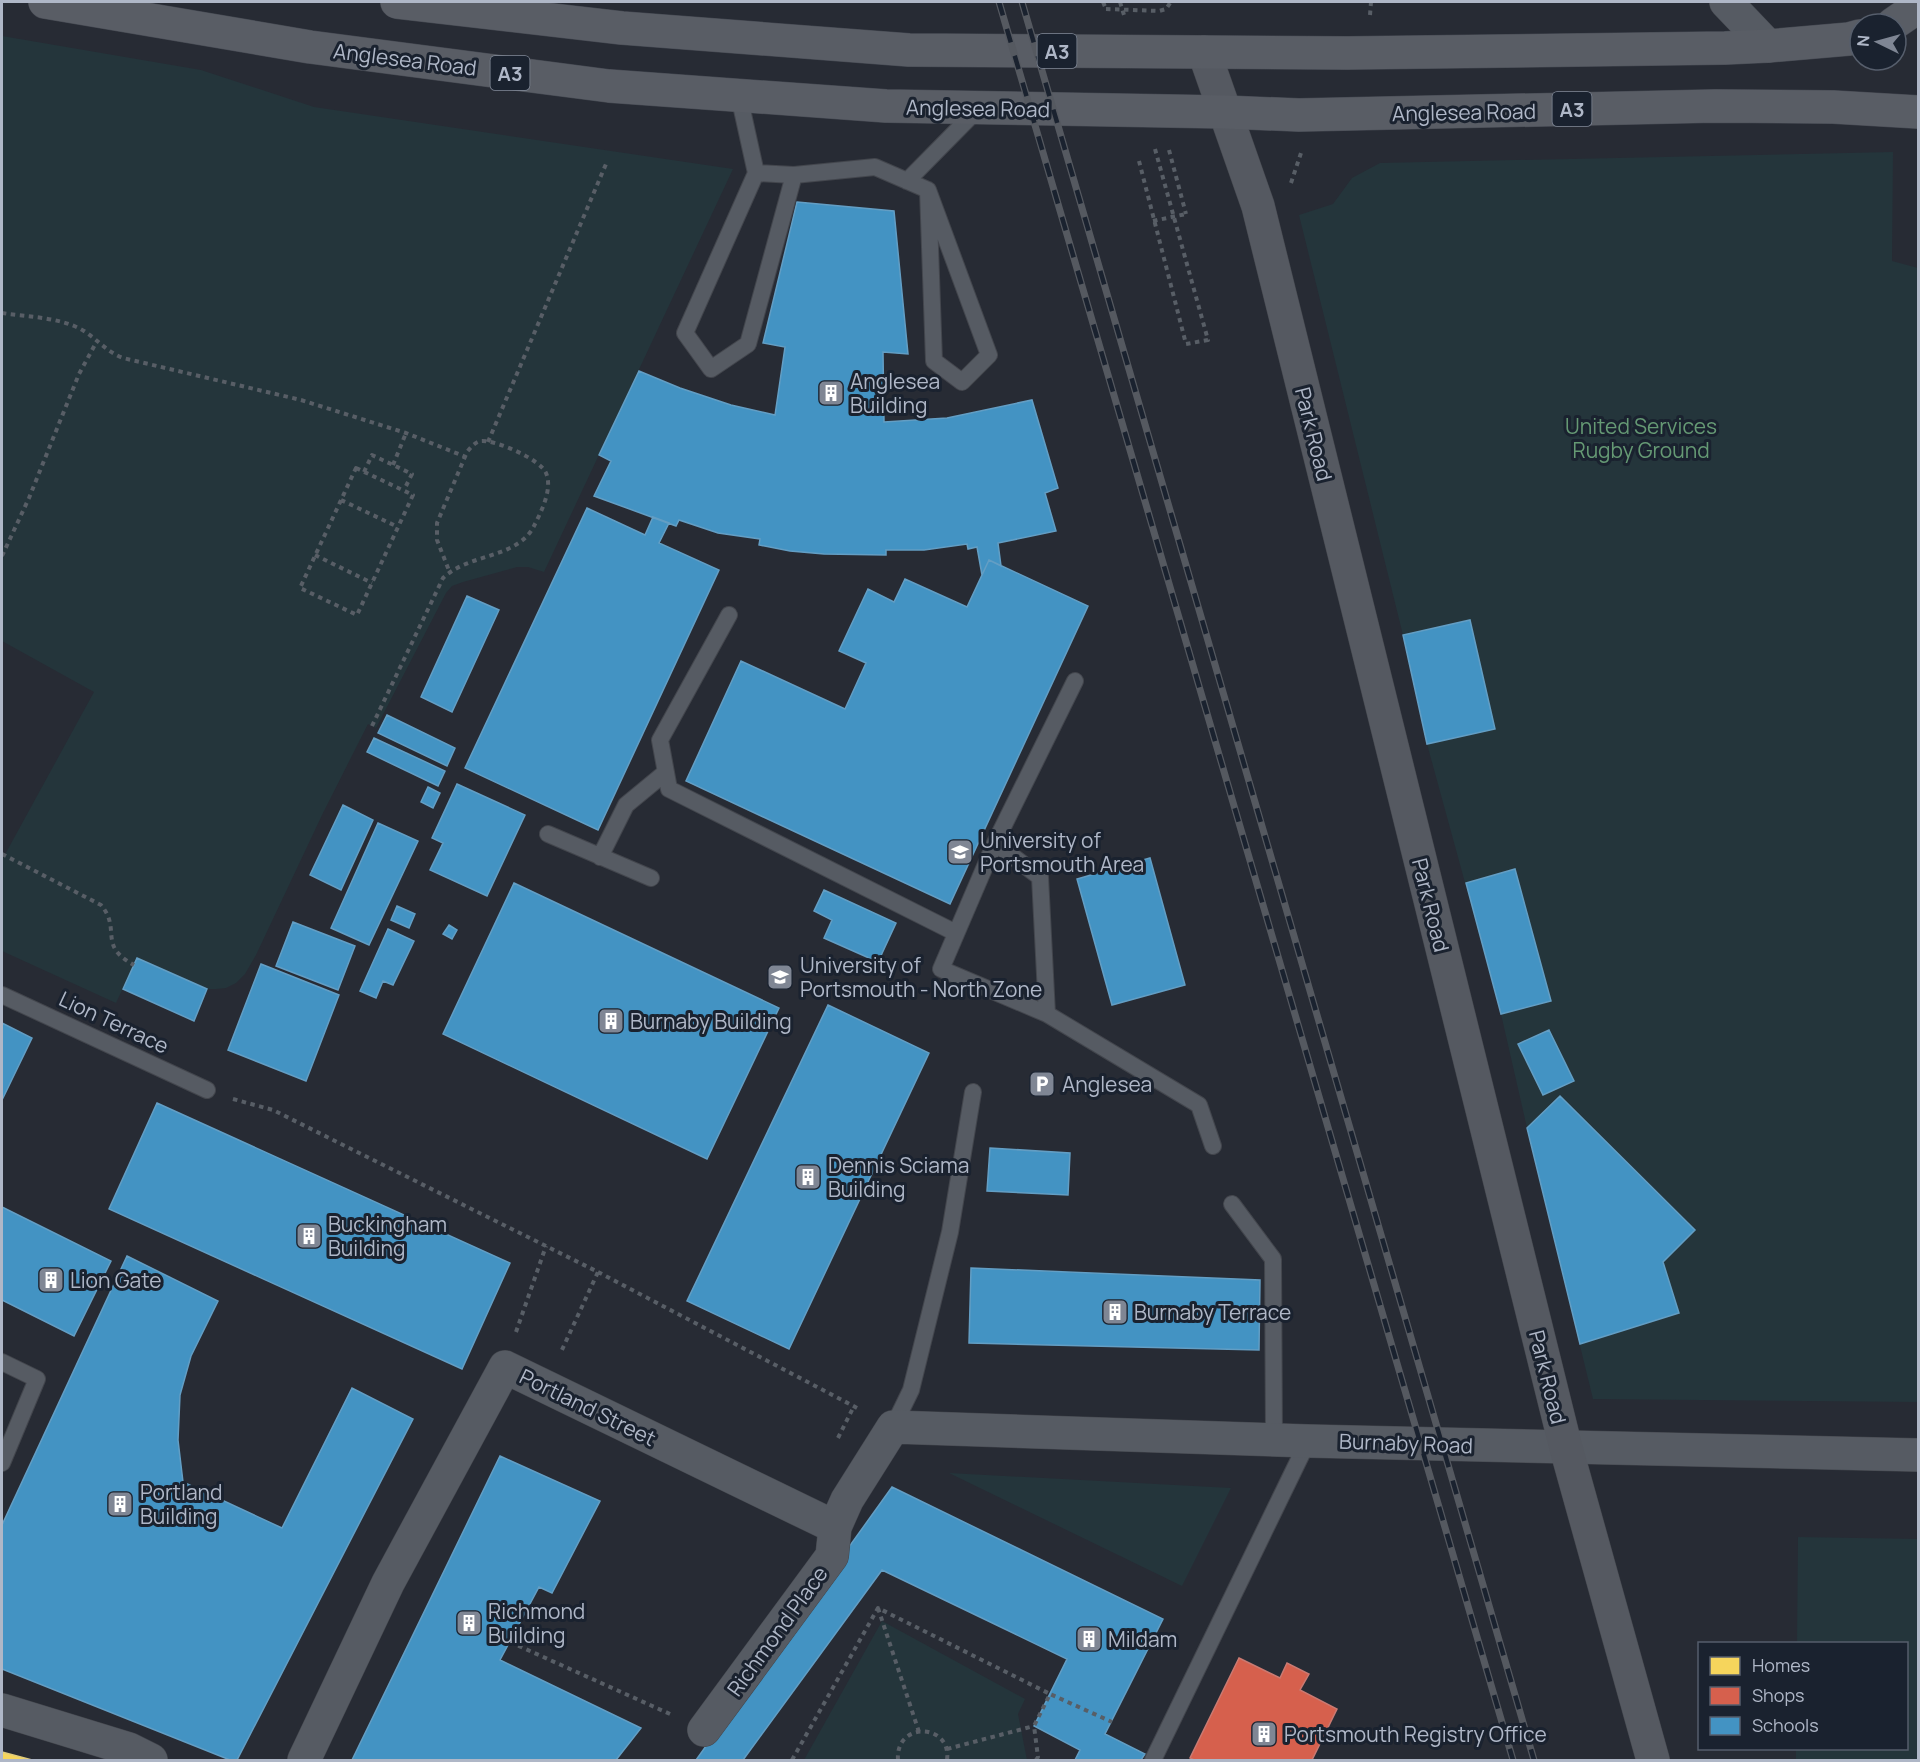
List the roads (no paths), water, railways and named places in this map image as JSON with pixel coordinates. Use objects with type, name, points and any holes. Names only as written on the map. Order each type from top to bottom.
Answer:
[{"type":"main road","name":"Anglesea Road","points":[[45,2],[310,47],[609,86],[886,106],[1333,115],[1715,106],[1833,107],[1918,112]]},
{"type":"main road","name":"A3","points":[[397,2],[622,28],[909,50],[1347,54],[1768,46],[1848,39]]},
{"type":"street","points":[[1726,2],[1768,46]]},
{"type":"street","name":"Park Road","points":[[1204,52],[1258,206],[1566,1448],[1653,1761]]},
{"type":"street","name":"Portland Street","points":[[304,1761],[388,1583],[505,1367],[835,1527]]},
{"type":"street","points":[[835,1527],[847,1500],[894,1427]]},
{"type":"street","name":"Burnaby Road","points":[[894,1427],[1308,1441],[1918,1455]]},
{"type":"street","name":"Richmond Place","points":[[704,1730],[832,1556],[835,1527]]},
{"type":"street","points":[[2,1710],[129,1749],[151,1761]]},
{"type":"lane","points":[[739,96],[756,173],[685,333],[711,369],[748,344],[794,175]]},
{"type":"lane","points":[[907,181],[980,107]]},
{"type":"lane","points":[[756,173],[794,175],[875,167],[928,190],[989,355],[962,381],[934,361],[928,190]]},
{"type":"lane","points":[[729,615],[660,740],[669,789],[956,933]]},
{"type":"lane","points":[[1075,681],[995,843],[941,969],[1047,1014],[1199,1105],[1213,1146]]},
{"type":"lane","points":[[600,856],[626,806],[666,772]]},
{"type":"lane","points":[[548,834],[651,878]]},
{"type":"lane","points":[[995,843],[1040,877],[1047,1014]]},
{"type":"lane","name":"Lion Terrace","points":[[2,995],[207,1090]]},
{"type":"lane","points":[[894,1427],[911,1390],[951,1232],[973,1092]]},
{"type":"lane","points":[[1232,1204],[1273,1259],[1274,1440]]},
{"type":"lane","points":[[2,1362],[37,1379],[2,1463]]},
{"type":"lane","points":[[1153,1761],[1308,1441]]},
{"type":"railway","points":[[999,2],[1513,1760]]},
{"type":"railway","points":[[1022,2],[1534,1760]]},
{"type":"place","name":"Anglesea Building","points":[[831,393]]},
{"type":"place","name":"University of Portsmouth Area","points":[[960,852]]},
{"type":"place","name":"University of Portsmouth - North Zone","points":[[780,977]]},
{"type":"place","name":"Burnaby Building","points":[[611,1021]]},
{"type":"place","name":"Anglesea","points":[[1042,1084]]},
{"type":"place","name":"Dennis Sciama Building","points":[[808,1177]]},
{"type":"place","name":"Buckingham Building","points":[[309,1236]]},
{"type":"place","name":"Lion Gate","points":[[51,1280]]},
{"type":"place","name":"Burnaby Terrace","points":[[1115,1312]]},
{"type":"place","name":"Portland Building","points":[[120,1504]]},
{"type":"place","name":"Richmond Building","points":[[469,1623]]},
{"type":"place","name":"Mildam","points":[[1089,1639]]},
{"type":"place","name":"Portsmouth Registry Office","points":[[1264,1734]]},
{"type":"park label","name":"United Services Rugby Ground","points":[[1641,438]]}]
